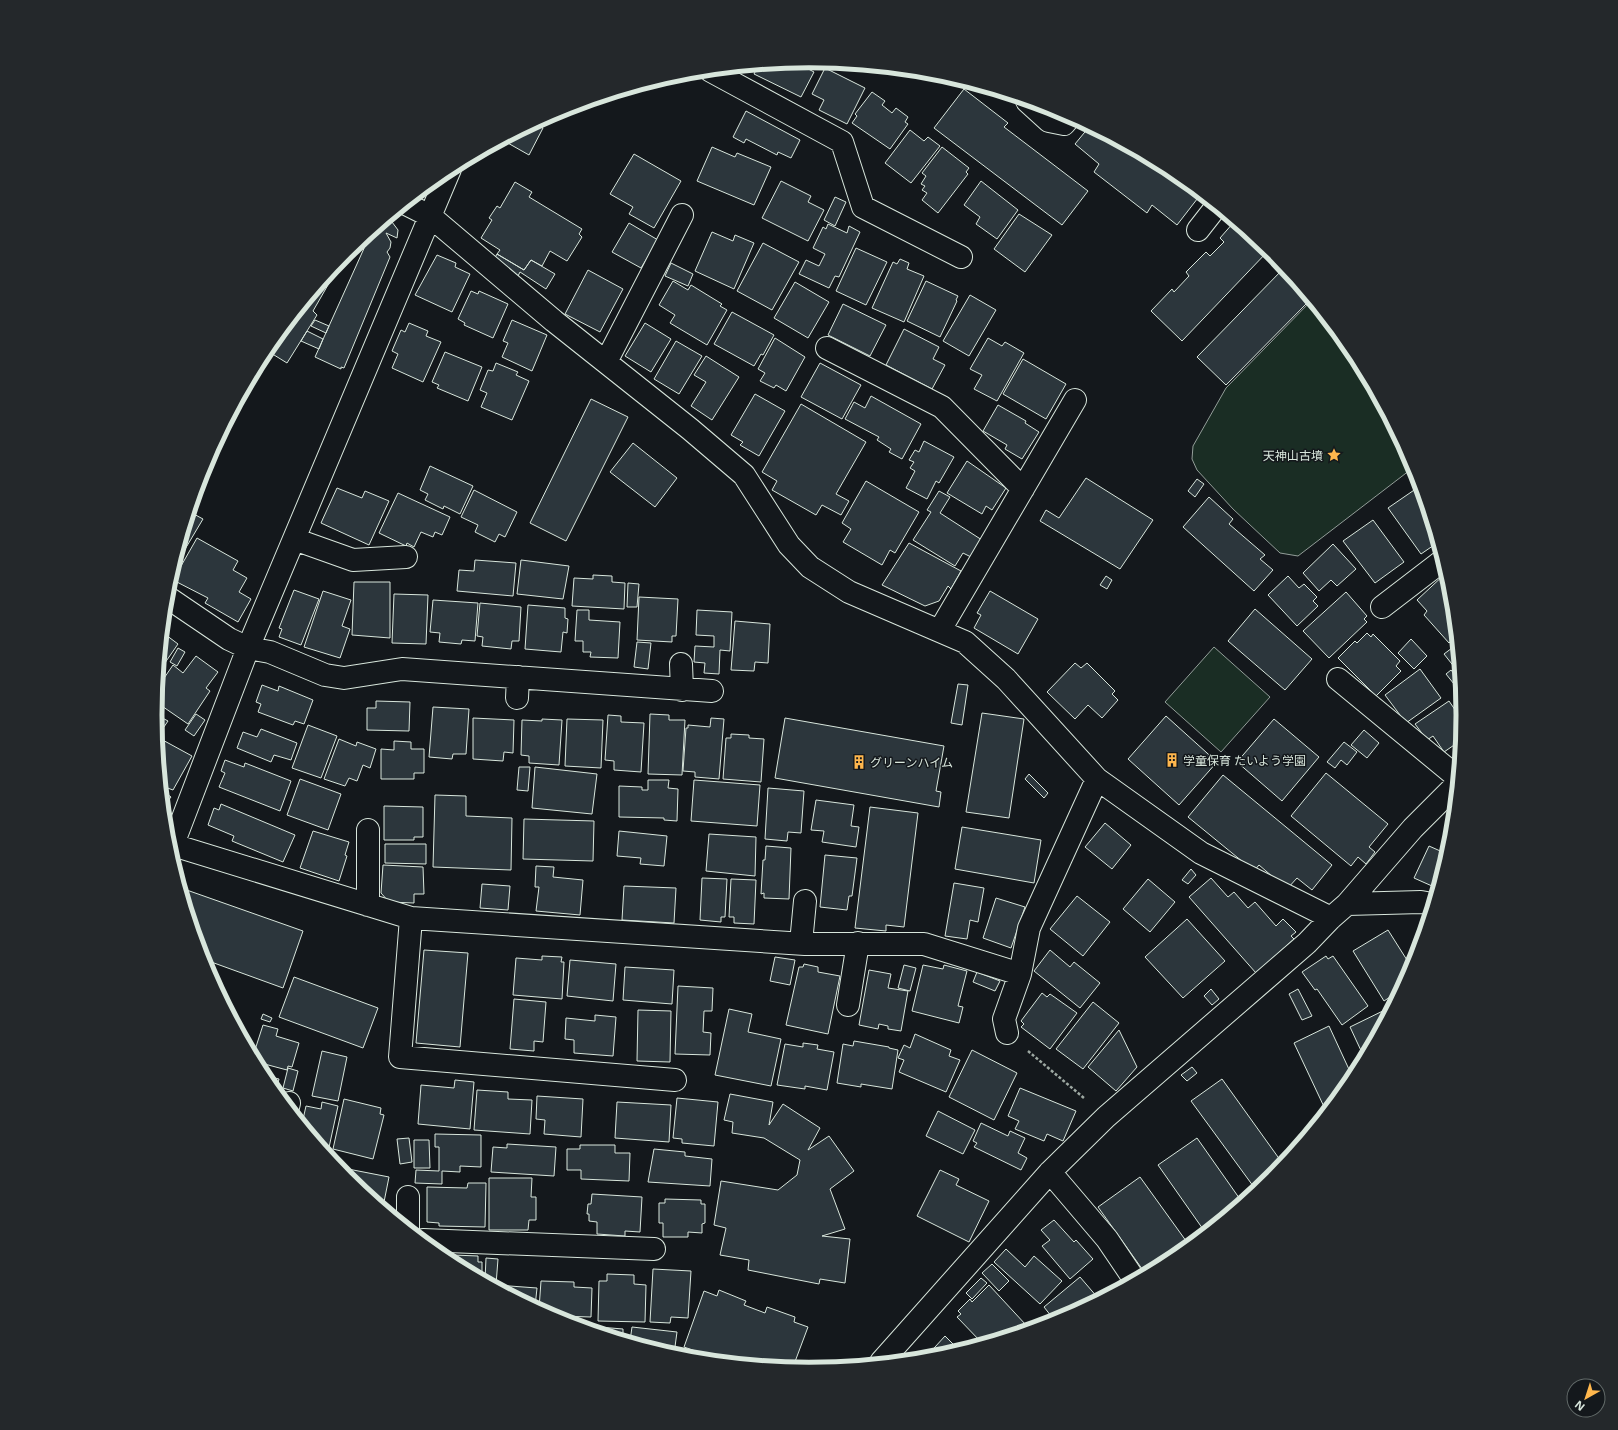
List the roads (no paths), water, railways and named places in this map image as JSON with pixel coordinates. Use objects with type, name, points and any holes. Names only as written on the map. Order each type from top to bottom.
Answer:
[{"type":"street","points":[[718,75],[842,142],[863,207],[961,257]]},
{"type":"street","points":[[1036,109],[1049,121],[1064,124],[1066,121]]},
{"type":"street","points":[[173,837],[248,648],[445,180]]},
{"type":"street","points":[[410,206],[430,216],[554,321],[690,429],[744,475],[789,546],[810,567],[849,592],[965,642],[1006,679],[1097,779],[1201,853],[1339,911],[1421,902],[1428,903]]},
{"type":"street","points":[[1198,230],[1213,210]]},
{"type":"street","points":[[606,362],[682,215]]},
{"type":"street","points":[[827,348],[945,401],[1024,489]]},
{"type":"street","points":[[940,630],[1075,400]]},
{"type":"street","points":[[294,539],[353,560],[406,557]]},
{"type":"street","points":[[1382,607],[1438,564]]},
{"type":"street","points":[[172,601],[229,639],[248,648],[270,652],[325,674],[342,684],[402,669],[517,687],[712,691]]},
{"type":"street","points":[[682,664],[682,690]]},
{"type":"street","points":[[1338,680],[1453,774]]},
{"type":"street","points":[[1007,1033],[1004,1019],[1020,974],[1029,928],[1097,779]]},
{"type":"street","points":[[886,1357],[1050,1172],[1106,1117],[1307,943],[1339,911],[1413,828],[1451,790]]},
{"type":"street","points":[[368,830],[368,905]]},
{"type":"street","points":[[176,848],[411,918],[801,943],[924,944],[1020,974]]},
{"type":"street","points":[[801,943],[805,901]]},
{"type":"street","points":[[411,918],[400,1057],[675,1080]]},
{"type":"street","points":[[848,1005],[858,943]]},
{"type":"street","points":[[1050,1172],[1107,1240],[1131,1275]]},
{"type":"street","points":[[408,1197],[408,1222]]},
{"type":"street","points":[[432,1240],[654,1249]]},
{"type":"place","name":"天神山古墳","points":[[1334,455]]},
{"type":"place","name":"学童保育 たいよう学園","points":[[1172,760]]},
{"type":"place","name":"グリーンハイム","points":[[859,762]]}]
